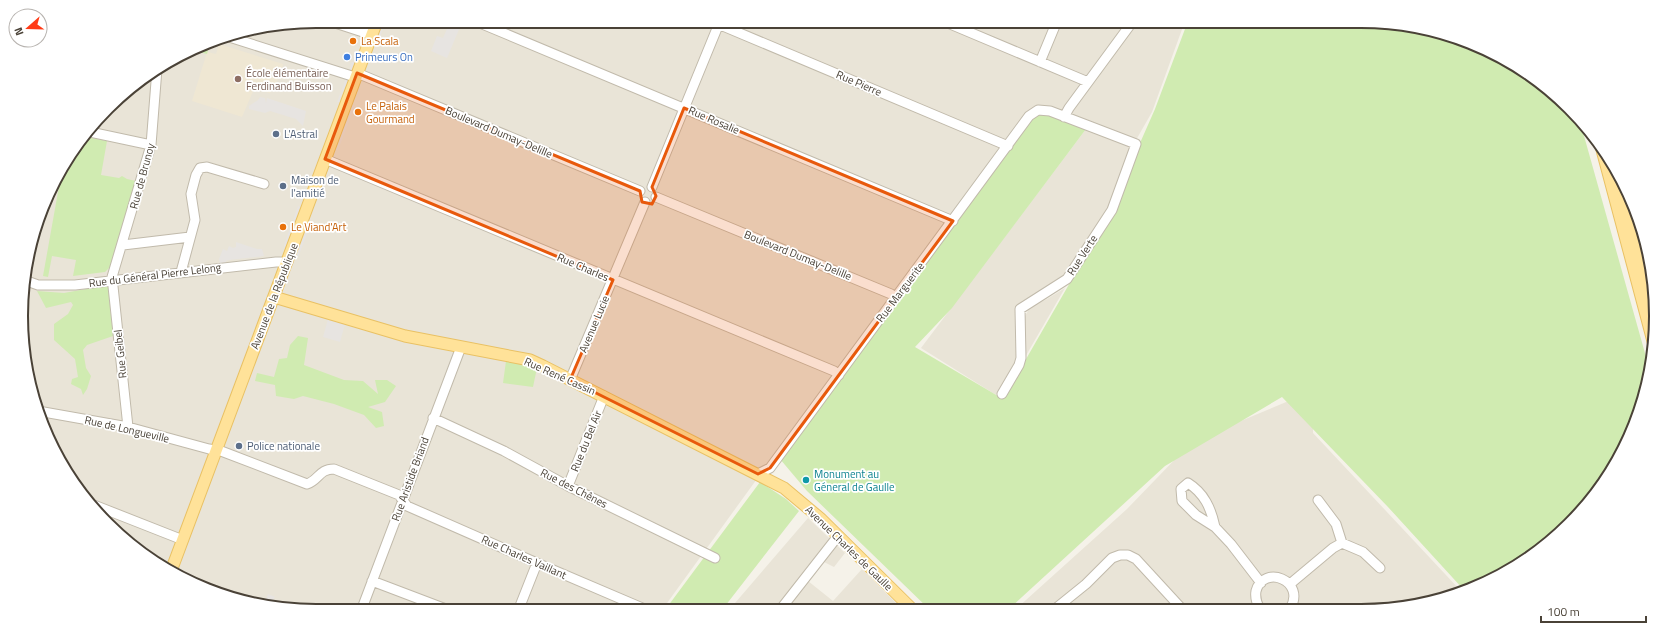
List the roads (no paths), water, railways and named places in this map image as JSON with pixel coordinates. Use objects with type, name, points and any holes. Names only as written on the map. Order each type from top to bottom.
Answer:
[{"type":"main road","name":"Avenue de la République","points":[[173,566],[374,28]]},
{"type":"main road","points":[[1605,164],[1649,325]]},
{"type":"main road","points":[[1626,203],[1647,283]]},
{"type":"main road","name":"Rue René Cassin","points":[[274,297],[406,336],[530,360],[784,488]]},
{"type":"main road","name":"Avenue Charles de Gaulle","points":[[784,488],[821,519],[907,604]]},
{"type":"street","points":[[350,28],[372,35]]},
{"type":"street","name":"Rue Rosalie","points":[[492,28],[953,221]]},
{"type":"street","points":[[652,187],[715,28]]},
{"type":"street","name":"Rue Pierre","points":[[731,28],[1008,146]]},
{"type":"street","points":[[960,28],[1088,82]]},
{"type":"street","points":[[1040,62],[1054,28]]},
{"type":"street","points":[[1064,117],[1128,28]]},
{"type":"street","name":"Boulevard Dumay-Delille","points":[[237,39],[356,75],[640,191]]},
{"type":"street","name":"Rue de Brunoy","points":[[112,280],[151,145],[156,77]]},
{"type":"street","name":"Rue Marguerite","points":[[758,474],[763,473],[770,468],[1029,116],[1038,110],[1050,111],[1064,117]]},
{"type":"street","name":"Rue Verte","points":[[1002,394],[1019,365],[1021,358],[1020,310],[1067,279],[1112,210],[1136,144],[1064,117]]},
{"type":"street","points":[[94,133],[151,145]]},
{"type":"street","name":"Rue Charles","points":[[325,159],[834,371],[839,375]]},
{"type":"street","points":[[180,272],[195,220],[191,194],[196,174],[200,168],[207,167],[264,184]]},
{"type":"street","points":[[644,187],[652,187],[655,190],[656,197],[650,202],[645,202],[640,197],[640,191],[644,187]]},
{"type":"street","name":"Boulevard Dumay-Delille","points":[[656,197],[884,291],[895,298]]},
{"type":"street","name":"Avenue Lucie","points":[[570,380],[645,202]]},
{"type":"street","points":[[123,245],[190,237]]},
{"type":"street","name":"Rue du Général Pierre Lelong","points":[[30,282],[38,286],[75,285],[180,272],[288,262]]},
{"type":"street","name":"Rue Geibel","points":[[112,280],[128,427]]},
{"type":"street","name":"Rue Aristide Briand","points":[[363,604],[461,347]]},
{"type":"street","name":"Rue du Bel Air","points":[[568,486],[604,396]]},
{"type":"street","name":"Rue de Longueville","points":[[44,412],[128,427],[221,451],[307,484],[326,469],[334,469],[399,495],[403,500]]},
{"type":"street","name":"Rue des Chênes","points":[[433,418],[509,454],[568,486],[715,558]]},
{"type":"street","points":[[770,468],[774,478],[784,488]]},
{"type":"street","points":[[1215,527],[1212,512],[1207,503],[1197,489],[1188,483],[1181,489],[1182,501],[1196,515],[1215,527],[1231,544],[1261,583]]},
{"type":"street","name":"Rue Charles Vaillant","points":[[403,500],[407,506],[633,604]]},
{"type":"street","points":[[1318,500],[1336,524],[1342,543],[1363,552],[1380,568]]},
{"type":"street","points":[[100,508],[183,540]]},
{"type":"street","points":[[785,604],[838,536]]},
{"type":"street","points":[[1290,584],[1342,543]]},
{"type":"street","points":[[1061,604],[1086,584],[1112,558],[1120,555],[1128,555],[1136,559],[1177,604]]},
{"type":"street","points":[[520,604],[537,563]]},
{"type":"street","points":[[1258,604],[1255,596],[1257,589],[1261,583],[1271,577],[1278,577],[1290,584],[1294,595],[1292,604]]},
{"type":"street","points":[[372,580],[434,604]]},
{"type":"place","name":"La Scala","points":[[353,41]]},
{"type":"place","name":"Primeurs On","points":[[347,57]]},
{"type":"place","name":"École élémentaire Ferdinand Buisson","points":[[238,79]]},
{"type":"place","name":"Le Palais Gourmand","points":[[358,112]]},
{"type":"place","name":"L'Astral","points":[[276,134]]},
{"type":"place","name":"Maison de l'amitié","points":[[283,186]]},
{"type":"place","name":"Le Viand'Art","points":[[283,227]]},
{"type":"place","name":"Police nationale","points":[[239,446]]},
{"type":"place","name":"Monument au Géneral de Gaulle","points":[[806,480]]}]
